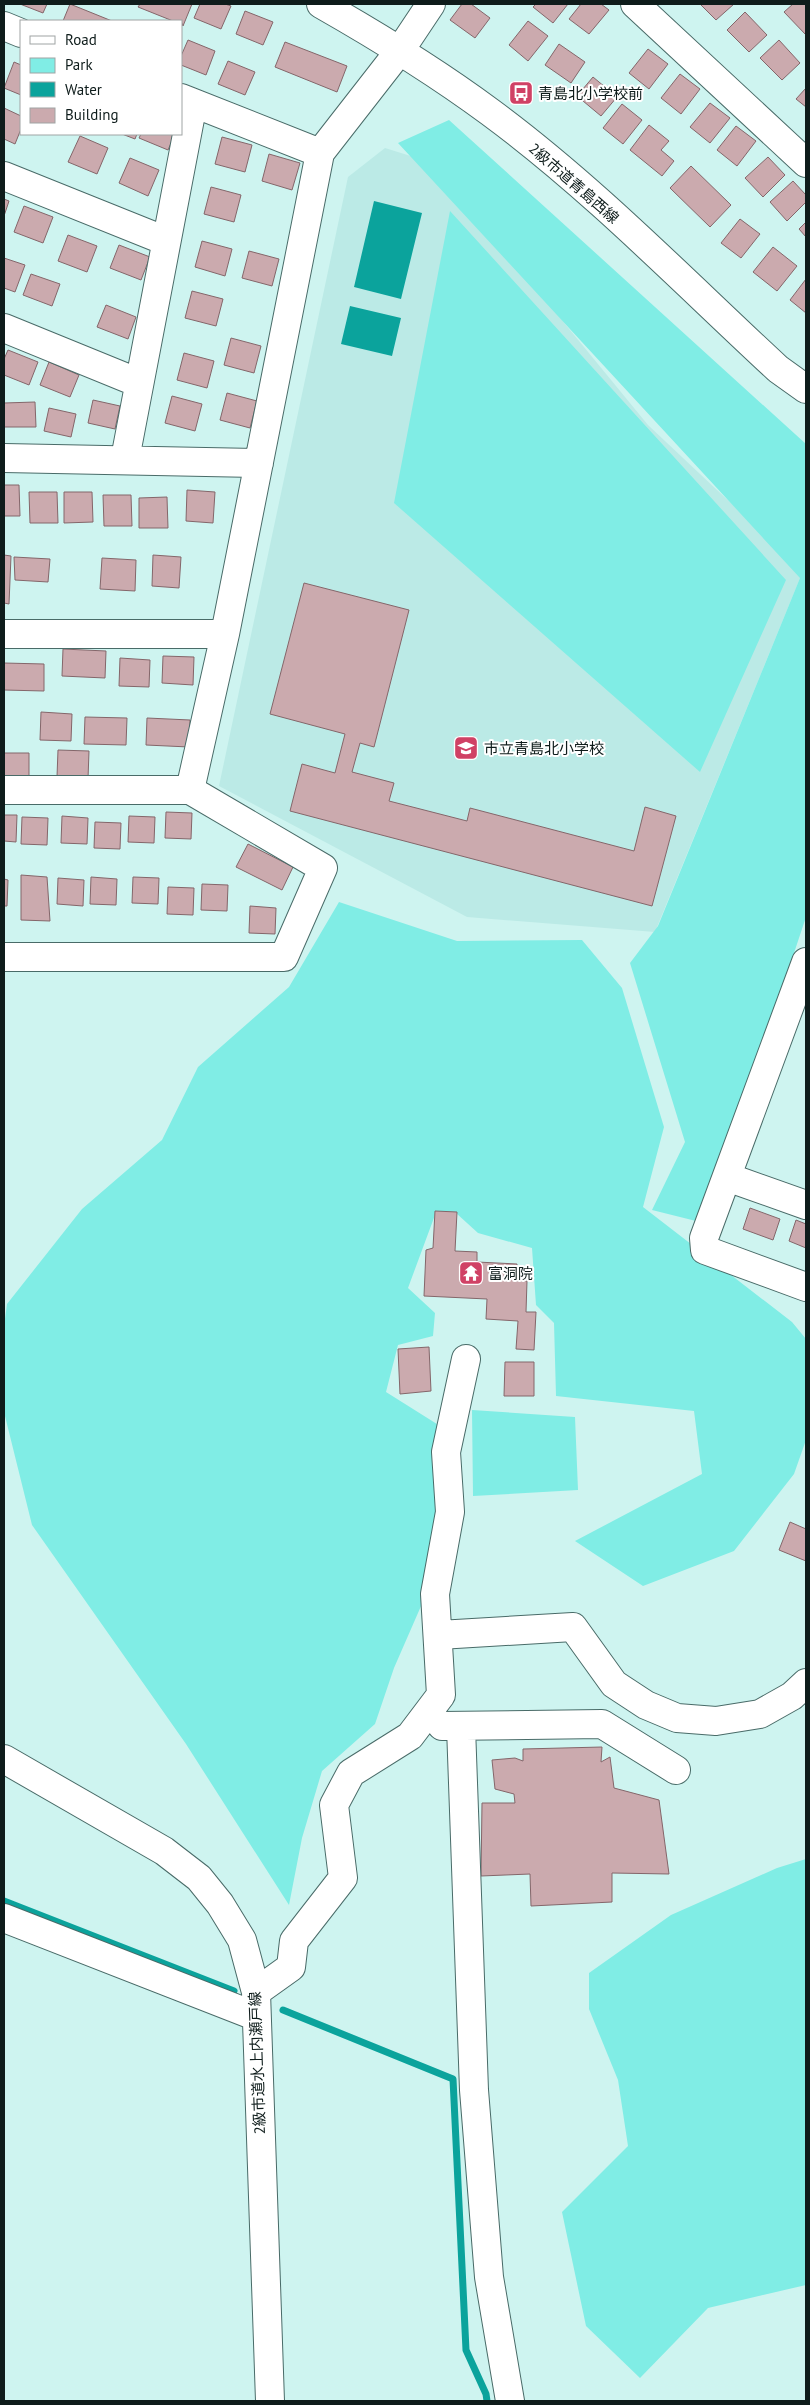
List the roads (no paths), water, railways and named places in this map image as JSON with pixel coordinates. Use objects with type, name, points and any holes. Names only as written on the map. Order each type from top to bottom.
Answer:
[{"type":"street","name":"2級市道青島西線","points":[[321,4],[401,49],[491,112],[593,196],[778,369],[806,389]]},
{"type":"street","points":[[190,790],[225,634],[320,153],[401,49],[431,4]]},
{"type":"street","points":[[635,4],[806,163]]},
{"type":"street","points":[[4,26],[20,33]]},
{"type":"street","points":[[182,134],[187,100],[320,153]]},
{"type":"street","points":[[125,459],[166,242],[182,135]]},
{"type":"street","points":[[4,176],[166,242]]},
{"type":"street","points":[[4,328],[140,383]]},
{"type":"street","points":[[4,458],[259,463]]},
{"type":"street","points":[[4,634],[225,634]]},
{"type":"street","points":[[4,790],[190,790],[323,868],[284,957],[4,957]]},
{"type":"street","points":[[806,962],[704,1238],[705,1250],[806,1287]]},
{"type":"street","points":[[727,1177],[806,1205]]},
{"type":"street","points":[[4,1918],[256,2004],[291,1967],[294,1941],[343,1878],[334,1805],[351,1774],[410,1736],[441,1695],[439,1635],[435,1594],[450,1512],[446,1452],[466,1359]]},
{"type":"street","points":[[439,1635],[573,1627],[614,1684],[646,1705],[677,1718],[716,1722],[760,1714],[792,1696],[806,1683]]},
{"type":"street","points":[[418,1725],[461,1727],[602,1724],[676,1770]]},
{"type":"street","points":[[461,1727],[474,2090],[488,2277],[510,2401]]},
{"type":"street","name":"2級市道水上内瀬戸線","points":[[4,1759],[164,1851],[198,1878],[220,1904],[242,1940],[256,2004],[270,2401]]},
{"type":"water","points":[[374,201],[422,213],[401,299],[354,287]]},
{"type":"water","points":[[350,306],[401,318],[392,356],[341,344]]},
{"type":"waterway","points":[[4,1901],[234,1991]]},
{"type":"waterway","points":[[283,2010],[453,2079],[466,2350],[486,2394],[487,2401]]},
{"type":"place","name":"青島北小学校前","points":[[521,93]]},
{"type":"place","name":"市立青島北小学校","points":[[466,748]]},
{"type":"place","name":"富洞院","points":[[471,1273]]}]
